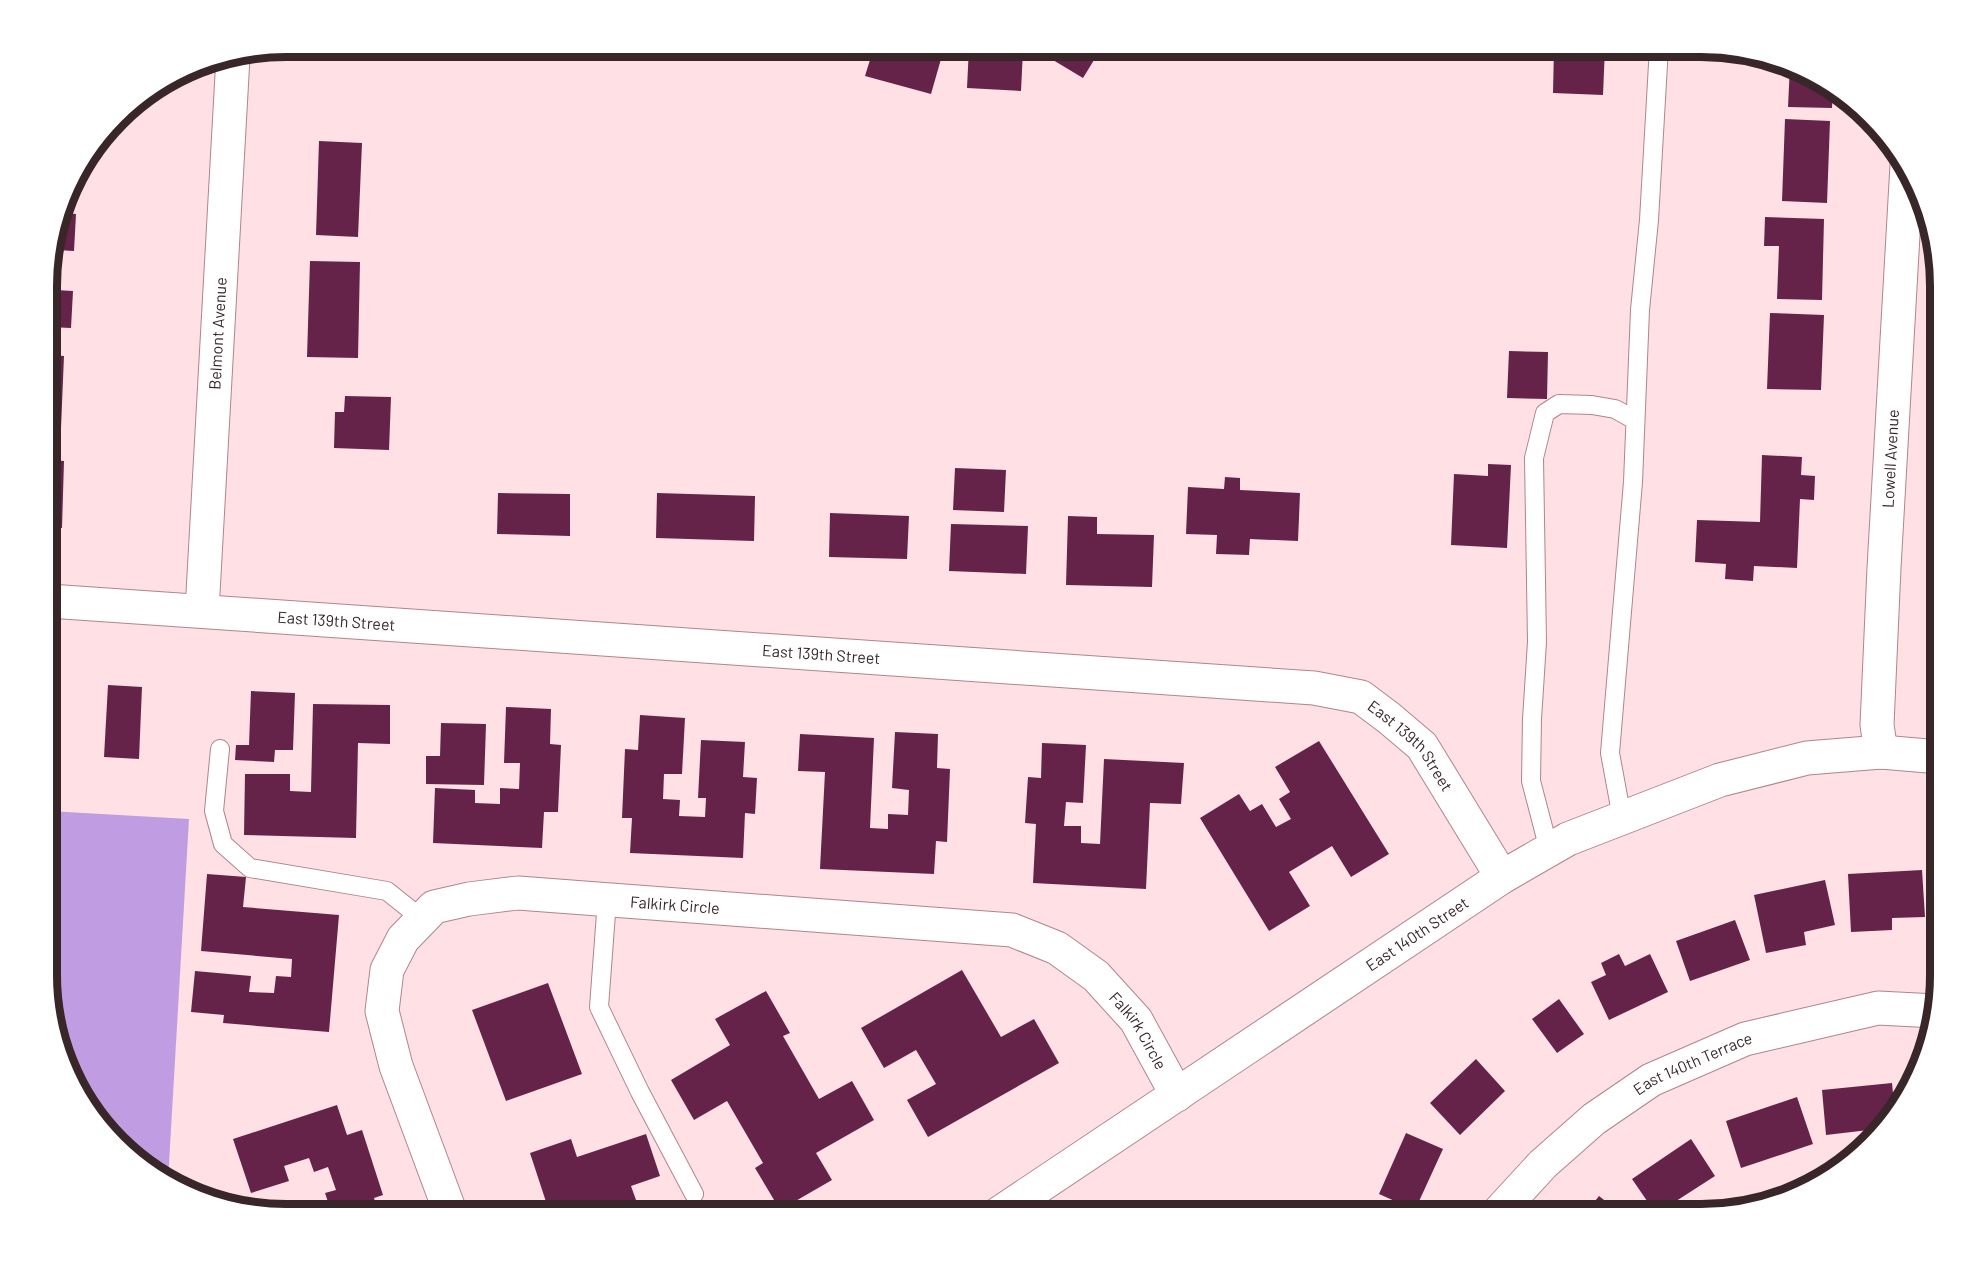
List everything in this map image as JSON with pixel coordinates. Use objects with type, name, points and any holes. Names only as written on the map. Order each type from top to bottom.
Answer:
[{"type":"street","name":"Belmont Avenue","points":[[202,612],[233,63]]},
{"type":"street","name":"Lowell Avenue","points":[[1881,752],[1877,725],[1906,185]]},
{"type":"street","name":"East 139th Street","points":[[57,602],[1314,688],[1361,697],[1422,746],[1502,877]]},
{"type":"street","points":[[1881,752],[1930,756]]},
{"type":"street","name":"East 140th Street","points":[[1013,1204],[1502,877],[1568,839],[1720,780],[1808,758],[1881,752]]},
{"type":"street","name":"Falkirk Circle","points":[[447,1204],[396,1066],[382,1011],[387,970],[403,939],[434,907],[469,899],[518,893],[1012,930],[1057,948],[1096,976],[1136,1020],[1177,1095]]},
{"type":"street","name":"East 140th Terrace","points":[[1506,1204],[1543,1164],[1594,1119],[1651,1080],[1745,1039],[1878,1008],[1927,1011]]},
{"type":"lane","points":[[1622,818],[1610,753],[1630,524],[1640,310],[1649,220],[1658,57]]},
{"type":"lane","points":[[1549,850],[1531,781],[1537,642],[1534,458],[1545,413],[1559,404],[1592,405],[1615,409],[1635,420]]},
{"type":"lane","points":[[220,749],[214,811],[223,844],[250,868],[387,891],[422,919]]},
{"type":"lane","points":[[607,900],[599,1007],[640,1092],[694,1194]]},
{"type":"shaded area","points":[[57,811],[189,819],[169,1171],[135,1147],[104,1114],[81,1076],[69,1048],[61,1019],[57,990]]},
{"type":"building","points":[[871,57],[942,57],[931,94],[865,76]]},
{"type":"building","points":[[969,57],[1023,57],[1021,91],[967,88]]},
{"type":"building","points":[[1048,57],[1096,57],[1083,78]]},
{"type":"building","points":[[1554,57],[1605,57],[1603,95],[1553,93]]},
{"type":"building","points":[[1790,75],[1832,99],[1832,108],[1788,107]]},
{"type":"building","points":[[1785,119],[1830,121],[1827,203],[1782,201]]},
{"type":"building","points":[[319,141],[362,143],[358,237],[316,235]]},
{"type":"building","points":[[69,214],[76,214],[74,251],[60,250]]},
{"type":"building","points":[[1765,217],[1824,219],[1822,300],[1777,299],[1779,246],[1764,246]]},
{"type":"building","points":[[310,261],[360,262],[358,358],[307,357]]},
{"type":"building","points":[[57,290],[73,291],[71,328],[57,327]]},
{"type":"building","points":[[1770,313],[1824,315],[1821,390],[1767,389]]},
{"type":"building","points":[[1509,351],[1548,352],[1547,399],[1507,398]]},
{"type":"building","points":[[57,356],[64,356],[61,428],[57,428]]},
{"type":"building","points":[[345,396],[391,397],[389,450],[334,448],[335,412],[344,412]]},
{"type":"building","points":[[1762,455],[1802,457],[1801,475],[1815,476],[1814,500],[1800,499],[1797,568],[1754,566],[1753,581],[1725,579],[1726,564],[1695,562],[1697,520],[1760,522]]},
{"type":"building","points":[[57,461],[64,461],[62,528],[57,528]]},
{"type":"building","points":[[1488,464],[1511,465],[1507,548],[1451,545],[1454,474],[1488,476]]},
{"type":"building","points":[[955,468],[1006,470],[1004,512],[953,510]]},
{"type":"building","points":[[1225,477],[1240,478],[1240,490],[1300,493],[1298,541],[1250,539],[1249,555],[1216,554],[1217,535],[1186,534],[1188,487],[1224,489]]},
{"type":"building","points":[[498,493],[570,494],[570,536],[497,534]]},
{"type":"building","points":[[657,493],[755,496],[754,541],[656,538]]},
{"type":"building","points":[[830,513],[909,516],[907,559],[829,557]]},
{"type":"building","points":[[1068,516],[1097,517],[1097,534],[1154,535],[1152,587],[1066,585]]},
{"type":"building","points":[[951,524],[1028,526],[1026,574],[949,571]]},
{"type":"building","points":[[108,685],[142,687],[139,759],[104,757]]},
{"type":"building","points":[[251,691],[295,693],[293,750],[275,750],[274,762],[235,760],[236,745],[249,745]]},
{"type":"building","points":[[313,704],[390,705],[390,744],[358,743],[356,838],[244,835],[245,774],[290,774],[290,791],[311,792]]},
{"type":"building","points":[[506,707],[551,709],[550,744],[561,745],[558,812],[544,812],[542,848],[433,843],[435,788],[475,790],[475,803],[500,804],[500,788],[519,789],[520,763],[504,763]]},
{"type":"building","points":[[640,715],[685,718],[682,774],[664,774],[663,799],[680,800],[679,816],[705,817],[706,798],[698,798],[701,740],[745,742],[743,777],[757,778],[755,814],[745,813],[743,858],[630,853],[632,818],[622,818],[625,749],[638,750]]},
{"type":"building","points":[[441,723],[486,724],[484,785],[426,784],[426,756],[440,756]]},
{"type":"building","points":[[895,732],[938,734],[937,768],[950,769],[947,842],[936,841],[934,874],[820,869],[825,772],[798,771],[800,734],[874,738],[870,828],[888,829],[888,814],[908,815],[909,790],[892,788]]},
{"type":"building","points":[[1319,741],[1389,854],[1351,877],[1332,846],[1289,872],[1310,906],[1269,931],[1200,818],[1239,794],[1250,811],[1262,804],[1276,827],[1291,819],[1279,799],[1290,792],[1275,767]]},
{"type":"building","points":[[1042,743],[1086,745],[1083,803],[1066,802],[1064,826],[1081,826],[1081,843],[1100,844],[1104,759],[1184,763],[1181,804],[1150,803],[1146,889],[1033,883],[1036,824],[1025,823],[1028,777],[1041,778]]},
{"type":"building","points":[[1922,870],[1925,917],[1892,918],[1892,930],[1851,932],[1848,874]]},
{"type":"building","points":[[207,874],[246,877],[243,907],[339,915],[329,1032],[223,1023],[224,1015],[191,1012],[195,971],[251,976],[249,992],[274,993],[276,976],[291,977],[292,959],[201,951]]},
{"type":"building","points":[[1825,880],[1835,925],[1804,932],[1806,945],[1766,953],[1754,895]]},
{"type":"building","points":[[1735,920],[1750,960],[1690,981],[1676,941]]},
{"type":"building","points":[[1619,954],[1625,966],[1650,954],[1668,992],[1609,1020],[1591,982],[1606,975],[1601,963]]},
{"type":"building","points":[[962,970],[1001,1037],[1034,1019],[1059,1063],[928,1137],[907,1100],[936,1084],[916,1050],[884,1068],[861,1028]]},
{"type":"building","points":[[548,983],[582,1074],[506,1101],[472,1010]]},
{"type":"building","points":[[766,991],[790,1033],[783,1036],[819,1099],[852,1081],[874,1120],[816,1153],[832,1180],[790,1204],[776,1204],[755,1168],[763,1163],[727,1101],[694,1120],[671,1080],[730,1045],[715,1019]]},
{"type":"building","points":[[1559,999],[1584,1034],[1557,1053],[1532,1019]]},
{"type":"building","points":[[1476,1059],[1505,1091],[1460,1135],[1430,1103]]},
{"type":"building","points":[[1892,1083],[1893,1098],[1869,1130],[1826,1135],[1822,1090]]},
{"type":"building","points":[[1797,1097],[1813,1144],[1741,1168],[1726,1121]]},
{"type":"building","points":[[337,1105],[347,1135],[362,1130],[383,1195],[374,1198],[376,1204],[329,1204],[325,1193],[336,1190],[328,1167],[314,1172],[309,1158],[284,1166],[289,1181],[251,1193],[233,1139]]},
{"type":"building","points":[[1406,1133],[1443,1149],[1418,1204],[1402,1204],[1379,1194]]},
{"type":"building","points":[[646,1134],[660,1176],[631,1186],[637,1204],[547,1204],[530,1153],[571,1139],[577,1157]]},
{"type":"building","points":[[1691,1139],[1715,1176],[1672,1204],[1649,1204],[1632,1179]]},
{"type":"building","points":[[1599,1196],[1609,1204],[1593,1204]]}]
